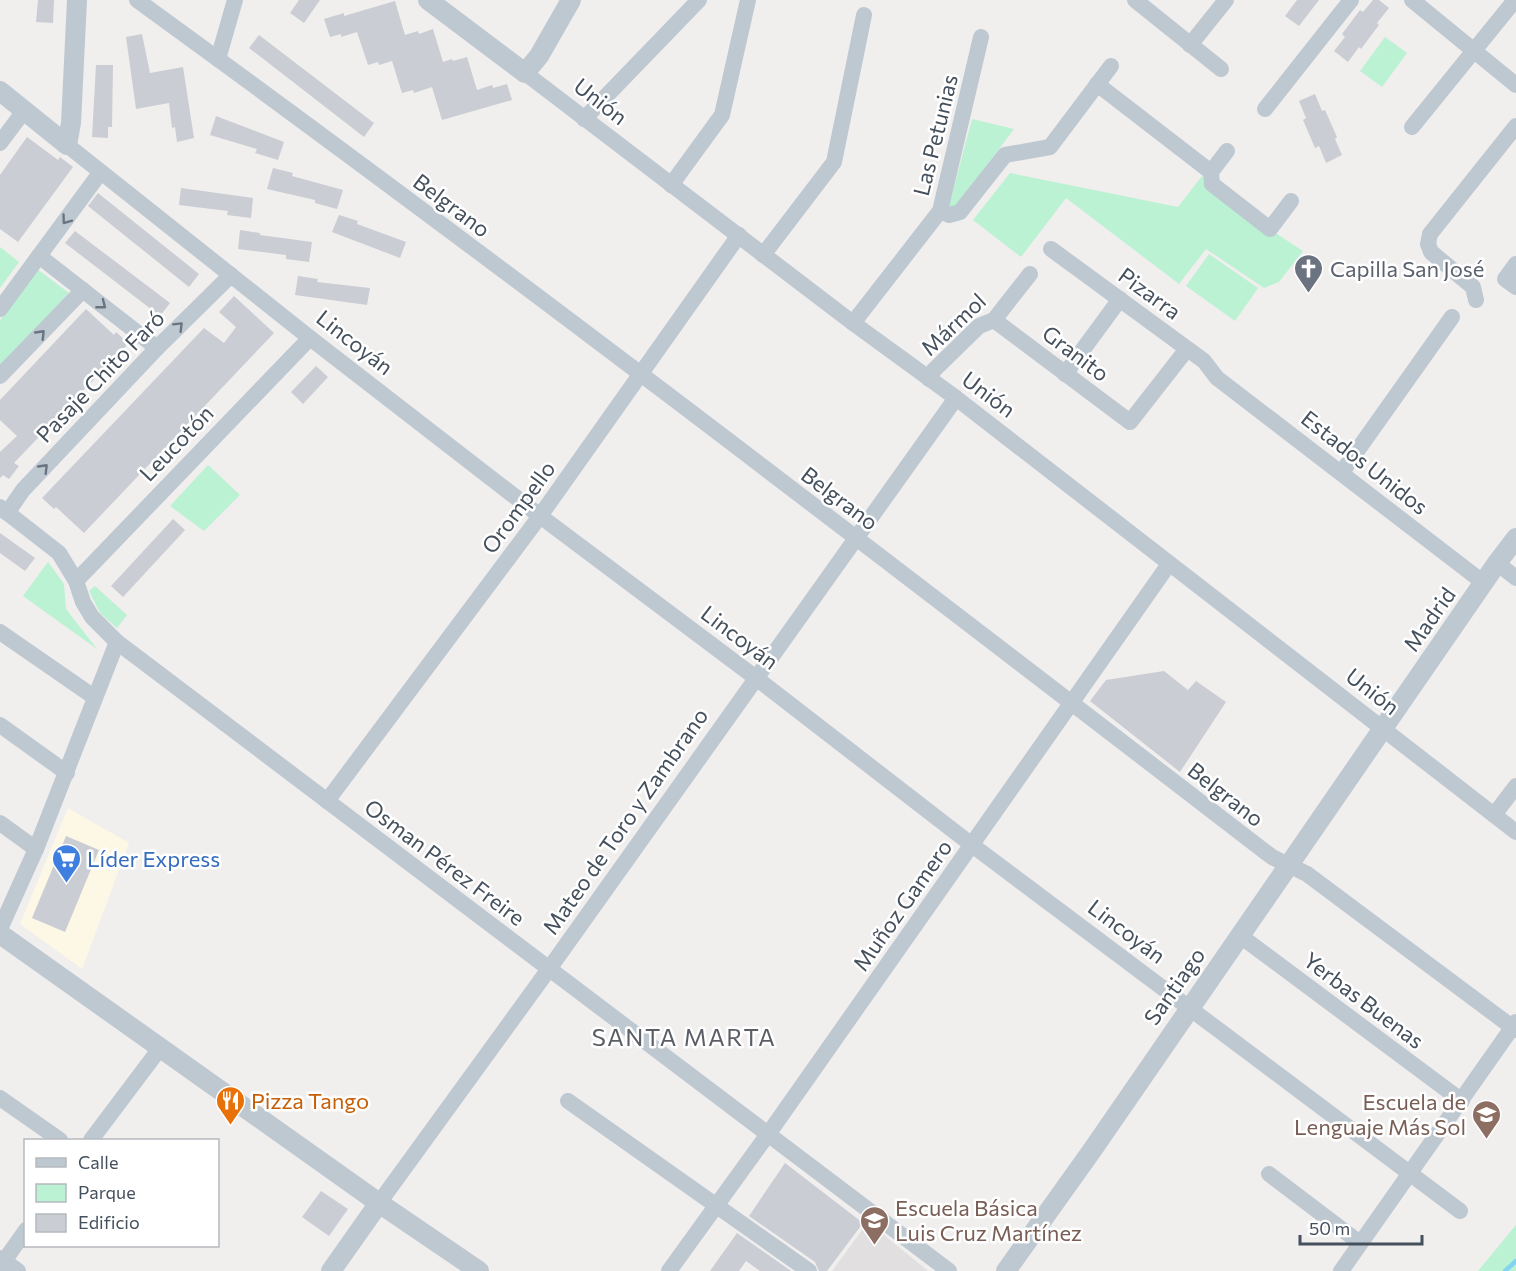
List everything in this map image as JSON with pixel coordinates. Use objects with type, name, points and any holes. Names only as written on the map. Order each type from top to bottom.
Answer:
[{"type":"street","points":[[67,145],[71,123],[76,0]]},
{"type":"street","name":"Belgrano","points":[[137,0],[639,374],[1272,857],[1307,874],[1515,1027]]},
{"type":"street","points":[[218,59],[235,0]]},
{"type":"street","name":"Unión","points":[[428,0],[853,323],[956,398],[1516,832]]},
{"type":"street","points":[[525,74],[539,56],[572,0]]},
{"type":"street","points":[[584,119],[699,0]]},
{"type":"street","points":[[671,185],[722,115],[748,0]]},
{"type":"street","points":[[1135,0],[1221,69]]},
{"type":"street","points":[[1190,45],[1226,0]]},
{"type":"street","points":[[1265,109],[1351,0]]},
{"type":"street","points":[[1412,127],[1515,0]]},
{"type":"street","points":[[1415,1],[1516,85]]},
{"type":"street","points":[[763,255],[834,162],[864,15]]},
{"type":"street","name":"Las Petunias","points":[[853,323],[940,211],[981,36]]},
{"type":"street","points":[[940,211],[949,215],[960,212],[1005,155],[1050,147],[1111,66]]},
{"type":"street","points":[[1097,84],[1211,172]]},
{"type":"street","name":"Lincoyán","points":[[0,91],[100,173],[540,516],[756,678],[972,845],[1460,1211]]},
{"type":"street","points":[[0,143],[24,111]]},
{"type":"street","points":[[1476,300],[1473,287],[1431,252],[1428,243],[1430,234],[1516,126]]},
{"type":"street","points":[[1227,151],[1211,172],[1212,184],[1270,229],[1291,201]]},
{"type":"street","points":[[0,309],[100,173]]},
{"type":"street","name":"Orompello","points":[[327,801],[540,516],[739,236]]},
{"type":"street","name":"Pizarra","points":[[1051,249],[1204,361],[1217,378]]},
{"type":"street","points":[[39,256],[157,348]]},
{"type":"street","points":[[1510,283],[1516,264]]},
{"type":"street","name":"Mármol","points":[[929,378],[934,370],[979,327],[994,320],[1030,274]]},
{"type":"street","name":"Pasaje Chito Faró","points":[[4,510],[157,348],[231,275]]},
{"type":"street","points":[[0,376],[83,290]]},
{"type":"street","points":[[1065,374],[1120,299]]},
{"type":"street","points":[[1342,472],[1452,317]]},
{"type":"street","name":"Granito","points":[[994,320],[1130,422],[1187,349]]},
{"type":"street","name":"Leucotón","points":[[76,581],[310,338]]},
{"type":"street","name":"Estados Unidos","points":[[1217,378],[1484,583]]},
{"type":"street","name":"Mateo de Toro y Zambrano","points":[[330,1271],[549,969],[956,398]]},
{"type":"street","name":"Osman Pérez Freire","points":[[4,510],[59,553],[76,581],[83,602],[92,617],[117,642],[949,1271]]},
{"type":"street","name":"Madrid","points":[[1382,728],[1516,538]]},
{"type":"street","points":[[1497,563],[1516,578]]},
{"type":"street","name":"Muñoz Gamero","points":[[672,1270],[1169,564]]},
{"type":"street","points":[[0,632],[94,697]]},
{"type":"street","points":[[117,642],[94,697],[67,773],[0,931],[466,1268]]},
{"type":"street","points":[[0,725],[67,773]]},
{"type":"street","name":"Santiago","points":[[1006,1271],[1093,1149],[1382,728]]},
{"type":"street","points":[[1494,815],[1516,786]]},
{"type":"street","points":[[0,823],[36,849]]},
{"type":"street","name":"Yerbas Buenas","points":[[1239,935],[1462,1101]]},
{"type":"street","points":[[1341,1271],[1515,1027]]},
{"type":"street","points":[[92,1139],[161,1047]]},
{"type":"street","points":[[0,1098],[59,1139]]},
{"type":"street","points":[[568,1101],[809,1271]]},
{"type":"street","points":[[1269,1174],[1360,1243]]},
{"type":"street","points":[[18,1271],[1,1262],[24,1233]]},
{"type":"shaded area","points":[[68,808],[129,843],[82,969],[20,924]]},
{"type":"shaded area","name":"Escuela Básica Luis Cruz Martínez","points":[[868,1222],[928,1271],[832,1271]]},
{"type":"green space","points":[[1385,37],[1407,53],[1382,87],[1360,71]]},
{"type":"green space","points":[[972,119],[1014,129],[954,209],[949,206]]},
{"type":"green space","points":[[1010,173],[1178,207],[1202,176],[1210,190],[1265,233],[1277,234],[1303,251],[1279,282],[1264,288],[1206,249],[1179,284],[1066,198],[1021,257],[973,220]]},
{"type":"green space","points":[[0,247],[19,262],[0,288]]},
{"type":"green space","points":[[1209,254],[1258,288],[1235,321],[1186,286]]},
{"type":"green space","points":[[37,269],[69,293],[0,365],[0,320]]},
{"type":"green space","points":[[208,465],[240,495],[204,531],[170,506]]},
{"type":"green space","points":[[48,562],[64,584],[66,609],[97,649],[23,596]]},
{"type":"green space","points":[[95,586],[127,615],[117,628],[100,613],[89,591]]},
{"type":"green space","points":[[1516,1225],[1516,1271],[1478,1271]]},
{"type":"building","points":[[38,0],[54,0],[53,23],[36,22]]},
{"type":"building","points":[[299,0],[320,0],[304,23],[290,13]]},
{"type":"building","points":[[1297,0],[1319,0],[1299,26],[1285,16]]},
{"type":"building","points":[[1373,0],[1379,0],[1389,8],[1361,49],[1359,47],[1348,62],[1334,51],[1345,37],[1342,34],[1360,10],[1363,12]]},
{"type":"building","points":[[395,1],[405,35],[418,31],[419,34],[433,29],[443,62],[467,57],[477,90],[492,85],[493,88],[507,84],[512,100],[442,120],[432,87],[414,93],[413,90],[402,93],[392,61],[379,65],[378,62],[368,65],[357,32],[341,37],[341,34],[330,37],[324,19],[344,13],[344,16]]},
{"type":"building","points":[[142,34],[150,73],[183,67],[194,138],[177,142],[175,127],[172,128],[169,103],[136,109],[126,37]]},
{"type":"building","points":[[259,35],[374,123],[364,137],[249,48]]},
{"type":"building","points":[[96,65],[113,65],[112,127],[108,127],[108,138],[92,137]]},
{"type":"building","points":[[1315,94],[1337,137],[1335,139],[1342,155],[1326,163],[1319,146],[1315,148],[1303,120],[1306,118],[1299,101]]},
{"type":"building","points":[[216,116],[284,142],[278,160],[255,153],[257,149],[210,135]]},
{"type":"building","points":[[27,137],[58,160],[60,157],[73,167],[18,242],[0,229],[0,175]]},
{"type":"building","points":[[273,168],[293,173],[292,176],[343,190],[337,209],[315,203],[315,200],[267,189]]},
{"type":"building","points":[[181,188],[253,198],[251,218],[227,215],[228,211],[179,205]]},
{"type":"building","points":[[98,193],[199,274],[189,287],[88,206]]},
{"type":"building","points":[[339,215],[406,242],[400,258],[332,232]]},
{"type":"building","points":[[240,230],[312,242],[309,262],[286,259],[286,255],[238,249]]},
{"type":"building","points":[[75,231],[170,303],[160,316],[65,243]]},
{"type":"building","points":[[298,276],[318,279],[317,282],[370,288],[367,305],[295,295]]},
{"type":"building","points":[[234,296],[274,333],[84,533],[56,507],[54,509],[42,498],[204,328],[224,343],[236,327],[219,312]]},
{"type":"building","points":[[86,309],[114,335],[116,332],[126,341],[126,346],[14,463],[19,466],[9,479],[3,475],[0,478],[0,452],[17,436],[0,420],[0,400]]},
{"type":"building","points":[[316,366],[328,377],[303,404],[291,392]]},
{"type":"building","points":[[173,519],[185,530],[123,597],[111,586]]},
{"type":"building","points":[[0,533],[35,558],[25,571],[0,553]]},
{"type":"building","points":[[1164,671],[1188,690],[1196,681],[1226,702],[1180,772],[1090,701],[1106,680]]},
{"type":"building","name":"Líder Express","points":[[66,836],[99,850],[65,932],[32,918]]},
{"type":"building","points":[[785,1163],[863,1223],[827,1271],[819,1271],[815,1262],[749,1216]]},
{"type":"building","points":[[321,1191],[348,1209],[329,1236],[302,1217]]},
{"type":"building","points":[[737,1233],[791,1271],[760,1271],[746,1261],[739,1271],[710,1271]]},
{"type":"waterway","points":[[1505,1271],[1516,1261]]},
{"type":"place","name":"Capilla San José","points":[[1309,294]]},
{"type":"place","name":"Líder Express","points":[[66,884]]},
{"type":"place","name":"Pizza Tango","points":[[230,1126]]},
{"type":"place","name":"Escuela de Lenguaje Más Sol","points":[[1487,1140]]},
{"type":"place","name":"Escuela Básica Luis Cruz Martínez","points":[[874,1246]]},
{"type":"district","name":"SANTA MARTA","points":[[684,1036]]}]
